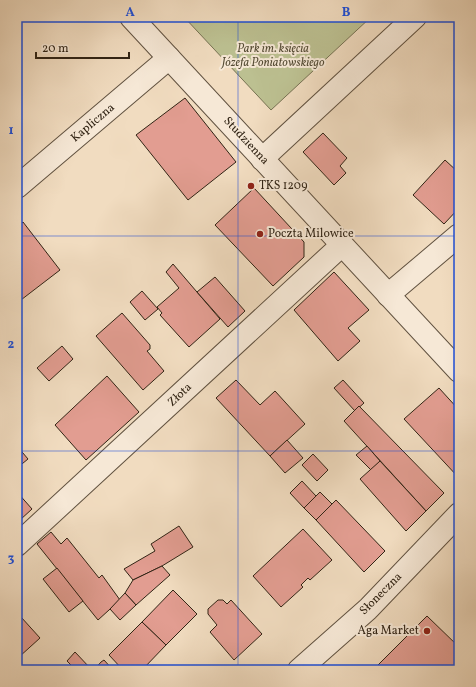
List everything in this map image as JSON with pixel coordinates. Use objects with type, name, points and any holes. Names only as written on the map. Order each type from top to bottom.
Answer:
[{"type":"street","name":"Studzienna","points":[[131,17],[459,371]]},
{"type":"street","points":[[262,159],[415,17]]},
{"type":"street","name":"Kapliczna","points":[[17,187],[169,58]]},
{"type":"street","points":[[388,295],[459,235]]},
{"type":"street","name":"Złota","points":[[17,545],[342,245]]},
{"type":"street","name":"Słoneczna","points":[[299,670],[368,609],[459,514]]},
{"type":"green space","name":"Park im. księcia Józefa Poniatowskiego","points":[[184,17],[371,17],[271,110]]},
{"type":"building","points":[[185,98],[236,162],[188,200],[136,135]]},
{"type":"building","points":[[323,133],[347,158],[340,166],[346,173],[334,185],[303,152]]},
{"type":"building","points":[[445,160],[459,173],[459,208],[444,224],[413,195]]},
{"type":"building","name":"Poczta Milowice","points":[[254,188],[304,242],[304,257],[273,286],[215,225]]},
{"type":"building","points":[[23,222],[60,270],[17,303],[17,227]]},
{"type":"building","points":[[173,264],[220,319],[189,347],[160,315],[162,313],[157,307],[179,288],[166,272]]},
{"type":"building","points":[[334,272],[369,310],[348,328],[360,341],[338,361],[294,310]]},
{"type":"building","points":[[215,277],[245,311],[228,327],[197,292]]},
{"type":"building","points":[[142,291],[158,309],[145,320],[130,302]]},
{"type":"building","points":[[122,313],[150,345],[150,349],[147,351],[164,371],[143,390],[96,336]]},
{"type":"building","points":[[62,346],[73,359],[49,381],[37,368]]},
{"type":"building","points":[[107,376],[139,412],[86,460],[55,425]]},
{"type":"building","points":[[236,380],[260,405],[275,391],[305,424],[270,456],[216,398]]},
{"type":"building","points":[[343,380],[364,403],[355,411],[334,388]]},
{"type":"building","points":[[439,388],[459,410],[459,478],[404,419]]},
{"type":"building","points":[[359,406],[444,493],[426,511],[344,421]]},
{"type":"building","points":[[287,440],[303,458],[285,473],[270,456]]},
{"type":"building","points":[[17,446],[28,459],[17,468]]},
{"type":"building","points":[[367,446],[380,461],[371,470],[356,455]]},
{"type":"building","points":[[313,454],[328,470],[317,481],[302,465]]},
{"type":"building","points":[[380,461],[426,511],[406,531],[360,479]]},
{"type":"building","points":[[302,481],[316,496],[304,508],[290,493]]},
{"type":"building","points":[[17,492],[32,509],[20,520],[17,517]]},
{"type":"building","points":[[320,492],[332,504],[316,520],[304,508]]},
{"type":"building","points":[[336,500],[385,551],[364,572],[316,520]]},
{"type":"building","points":[[179,526],[193,547],[162,566],[133,580],[124,569],[155,551],[151,544]]},
{"type":"building","points":[[303,529],[332,560],[310,580],[308,578],[301,585],[303,587],[281,607],[253,576]]},
{"type":"building","points":[[51,532],[61,544],[67,538],[99,578],[102,575],[120,600],[98,620],[37,544]]},
{"type":"building","points":[[162,566],[170,575],[136,605],[125,593],[133,580]]},
{"type":"building","points":[[57,568],[83,601],[69,612],[43,579]]},
{"type":"building","points":[[173,590],[197,614],[166,645],[142,622]]},
{"type":"building","points":[[125,593],[136,605],[120,620],[110,609]]},
{"type":"building","points":[[218,600],[223,600],[227,604],[231,600],[262,634],[234,660],[210,632],[217,625],[208,614],[208,609]]},
{"type":"building","name":"Aga Market","points":[[427,616],[459,647],[459,670],[373,670]]},
{"type":"building","points":[[21,617],[40,638],[19,657],[17,654],[17,621]]},
{"type":"building","points":[[142,622],[166,645],[142,670],[123,670],[109,655]]},
{"type":"building","points":[[75,652],[91,669],[80,670],[76,666],[74,668],[67,661]]},
{"type":"building","points":[[104,660],[113,670],[94,670],[101,662]]},
{"type":"place","name":"TKS 1209","points":[[251,186]]},
{"type":"place","name":"Poczta Milowice","points":[[260,234]]},
{"type":"place","name":"Aga Market","points":[[427,631]]}]
